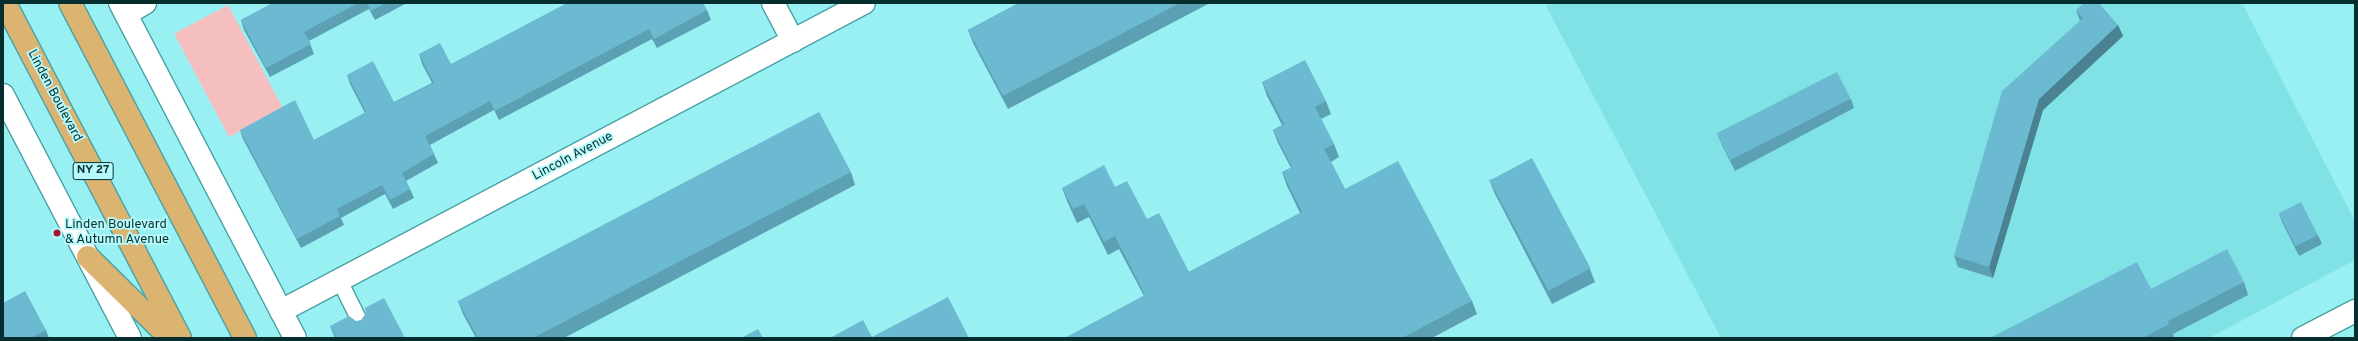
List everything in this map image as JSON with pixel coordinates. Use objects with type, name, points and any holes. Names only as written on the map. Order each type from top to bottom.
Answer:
[{"type":"highway","name":"Linden Boulevard","points":[[5,3],[180,338]]},
{"type":"highway","points":[[70,3],[245,338]]},
{"type":"highway","points":[[84,3],[97,55]]},
{"type":"highway","points":[[88,257],[170,338]]},
{"type":"street","points":[[145,3],[123,8],[295,338]]},
{"type":"street","points":[[773,3],[793,41]]},
{"type":"street","name":"Lincoln Avenue","points":[[281,311],[864,3]]},
{"type":"street","points":[[3,95],[130,338]]},
{"type":"street","points":[[2303,338],[2355,311]]},
{"type":"lane","points":[[339,280],[361,324]]},
{"type":"shaded area","points":[[1552,3],[2242,3],[2355,221],[2355,260],[2209,338],[1721,338],[1546,6]]},
{"type":"shaded area","points":[[228,5],[283,108],[229,137],[174,34]]},
{"type":"building","points":[[273,3],[358,3],[304,32],[311,44],[266,68],[241,20]]},
{"type":"building","points":[[367,3],[386,3],[371,11]]},
{"type":"building","points":[[567,3],[703,3],[707,10],[654,39],[649,29],[495,111],[490,101],[425,136],[434,154],[402,173],[410,189],[390,200],[382,185],[337,209],[340,216],[297,239],[240,130],[295,100],[314,140],[366,112],[347,75],[373,61],[394,102],[434,83],[419,54],[440,43],[451,64]]},
{"type":"building","points":[[1019,3],[1180,3],[1003,96],[968,30]]},
{"type":"building","points":[[2084,3],[2099,3],[2118,25],[2039,99],[1989,267],[1954,256],[2002,91],[2083,18],[2076,10]]},
{"type":"building","points":[[1305,60],[1326,101],[1315,107],[1334,144],[1324,149],[1345,189],[1398,161],[1472,301],[1402,338],[1065,338],[1145,295],[1115,236],[1104,242],[1084,204],[1073,209],[1062,188],[1104,165],[1115,187],[1127,181],[1147,219],[1159,213],[1189,272],[1302,212],[1282,172],[1292,167],[1273,130],[1284,124],[1262,82]]},
{"type":"building","points":[[1837,72],[1851,99],[1730,160],[1717,133]]},
{"type":"building","points":[[819,112],[851,172],[533,338],[478,338],[458,301]]},
{"type":"building","points":[[1532,158],[1591,268],[1548,291],[1490,181]]},
{"type":"building","points":[[2301,202],[2318,235],[2296,246],[2279,213]]},
{"type":"building","points":[[2227,249],[2244,282],[2168,321],[2169,324],[2143,338],[1990,338],[2137,262],[2151,289]]},
{"type":"building","points":[[25,291],[46,330],[31,338],[3,338],[3,303]]},
{"type":"building","points":[[948,297],[969,338],[830,338],[863,320],[872,337]]},
{"type":"building","points":[[384,298],[405,338],[337,338],[330,326],[349,316],[356,321],[361,320],[366,313],[365,308]]},
{"type":"building","points":[[758,329],[763,338],[741,338]]},
{"type":"place","name":"Linden Boulevard & Autumn Avenue","points":[[57,233]]}]
